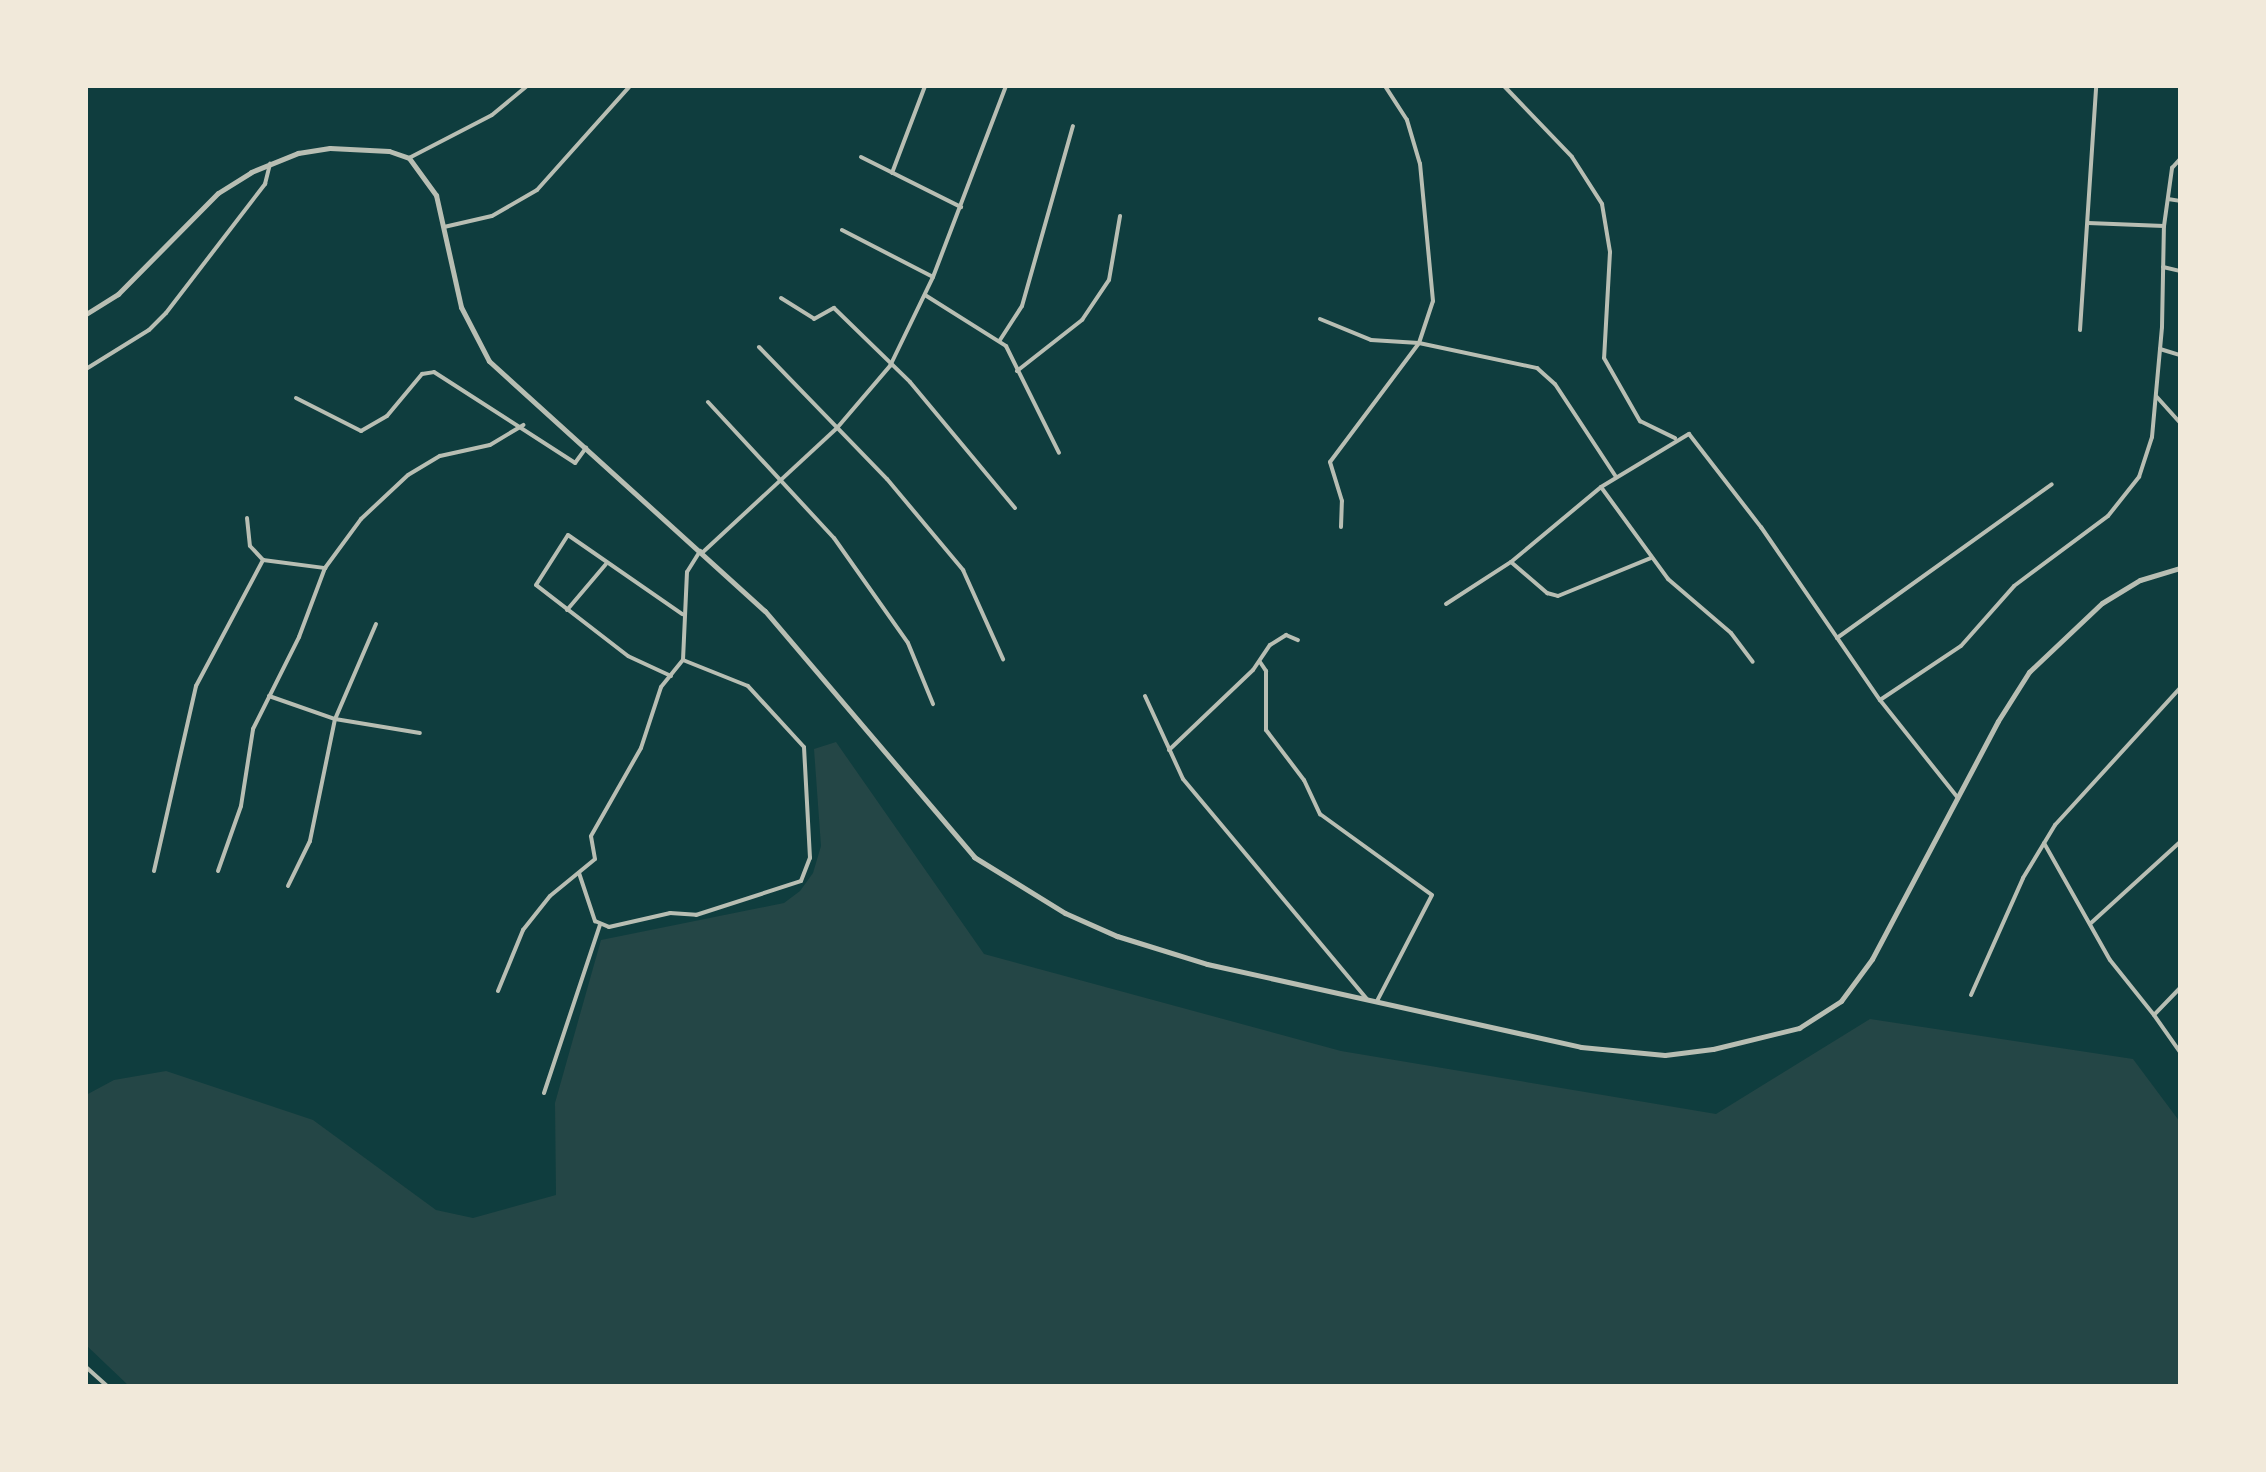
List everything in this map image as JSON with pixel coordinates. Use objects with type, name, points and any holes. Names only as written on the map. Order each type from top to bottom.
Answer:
[{"type":"street","points":[[409,158],[492,115],[527,86]]},
{"type":"street","points":[[444,227],[492,216],[537,190],[630,86]]},
{"type":"street","points":[[892,173],[925,86]]},
{"type":"street","points":[[498,991],[523,930],[550,896],[595,859],[589,838],[641,748],[644,726],[683,660],[682,614],[688,566],[777,480],[837,428],[890,366],[933,277],[1006,86]]},
{"type":"street","points":[[1341,527],[1342,501],[1330,462],[1419,343],[1433,301],[1424,194],[1413,134],[1385,86]]},
{"type":"street","points":[[1504,86],[1572,157],[1602,204],[1610,252],[1604,358],[1640,421],[1677,438]]},
{"type":"street","points":[[2080,330],[2096,86]]},
{"type":"street","points":[[1000,340],[1022,306],[1073,126]]},
{"type":"street","points":[[86,314],[118,294],[218,193],[270,163],[330,148],[389,151],[409,158],[430,181],[444,227],[461,307],[477,344],[499,373],[702,552],[794,643],[877,748],[960,844],[988,867],[1117,936],[1207,964],[1581,1047],[1665,1055],[1799,1028],[1830,1009],[1861,978],[2011,698],[2052,645],[2125,588],[2180,568]]},
{"type":"street","points":[[861,157],[961,207]]},
{"type":"street","points":[[1880,700],[1961,646],[2014,586],[2108,516],[2147,460],[2160,349],[2164,226],[2172,168],[2180,159]]},
{"type":"street","points":[[86,369],[149,330],[166,313],[265,184],[270,163]]},
{"type":"street","points":[[2168,199],[2180,201]]},
{"type":"street","points":[[1017,371],[1082,320],[1109,280],[1120,216]]},
{"type":"street","points":[[2088,223],[2164,226]]},
{"type":"street","points":[[842,230],[933,277]]},
{"type":"street","points":[[2162,267],[2180,271]]},
{"type":"street","points":[[925,295],[1000,340],[1059,453]]},
{"type":"street","points":[[781,298],[814,319],[832,307],[978,458],[1015,508]]},
{"type":"street","points":[[1320,319],[1371,340],[1419,343],[1524,363],[1546,373],[1616,477]]},
{"type":"street","points":[[759,347],[837,428],[966,574],[1003,659]]},
{"type":"street","points":[[2160,349],[2180,355]]},
{"type":"street","points":[[296,398],[361,431],[387,416],[422,374],[434,372],[523,425],[575,463],[586,448]]},
{"type":"street","points":[[2156,396],[2180,423]]},
{"type":"street","points":[[708,402],[834,538],[913,651],[933,704]]},
{"type":"street","points":[[218,871],[241,806],[253,729],[325,568],[372,508],[420,467],[440,456],[490,445],[523,425]]},
{"type":"street","points":[[1446,604],[1511,562],[1601,487],[1677,438],[1692,435],[1712,459],[1880,700],[1958,798]]},
{"type":"street","points":[[1837,638],[2052,484]]},
{"type":"street","points":[[1601,487],[1651,558],[1753,662]]},
{"type":"street","points":[[247,518],[250,546],[263,560],[325,568]]},
{"type":"street","points":[[671,676],[628,656],[536,585],[568,535],[682,614]]},
{"type":"street","points":[[1511,562],[1547,593],[1558,596],[1651,558]]},
{"type":"street","points":[[154,871],[196,686],[263,560]]},
{"type":"street","points":[[567,610],[606,564]]},
{"type":"street","points":[[288,886],[310,841],[335,719],[376,624]]},
{"type":"street","points":[[1169,750],[1260,662],[1270,645],[1285,635],[1298,640]]},
{"type":"street","points":[[579,873],[592,914],[600,924],[636,925],[670,913],[696,915],[801,881],[810,858],[804,747],[748,686],[683,660]]},
{"type":"street","points":[[1260,662],[1266,673],[1266,730],[1304,780],[1320,814],[1432,895],[1377,1001]]},
{"type":"street","points":[[1971,995],[2044,843],[2080,793],[2180,688]]},
{"type":"street","points":[[269,696],[335,719],[420,733]]},
{"type":"street","points":[[1145,696],[1183,779],[1367,999]]},
{"type":"street","points":[[2091,923],[2180,842]]},
{"type":"street","points":[[2044,843],[2110,960],[2180,1052]]},
{"type":"street","points":[[544,1093],[600,924]]},
{"type":"street","points":[[2154,1015],[2180,988]]},
{"type":"street","points":[[86,1367],[107,1386]]},
{"type":"shaded area","points":[[836,742],[984,954],[1341,1051],[1716,1114],[1870,1019],[2133,1059],[2180,1122],[2180,1386],[129,1386],[86,1345],[86,1095],[114,1080],[166,1071],[313,1120],[436,1210],[473,1218],[556,1195],[555,1103],[601,940],[784,903],[800,891],[813,873],[821,846],[814,749]]}]
